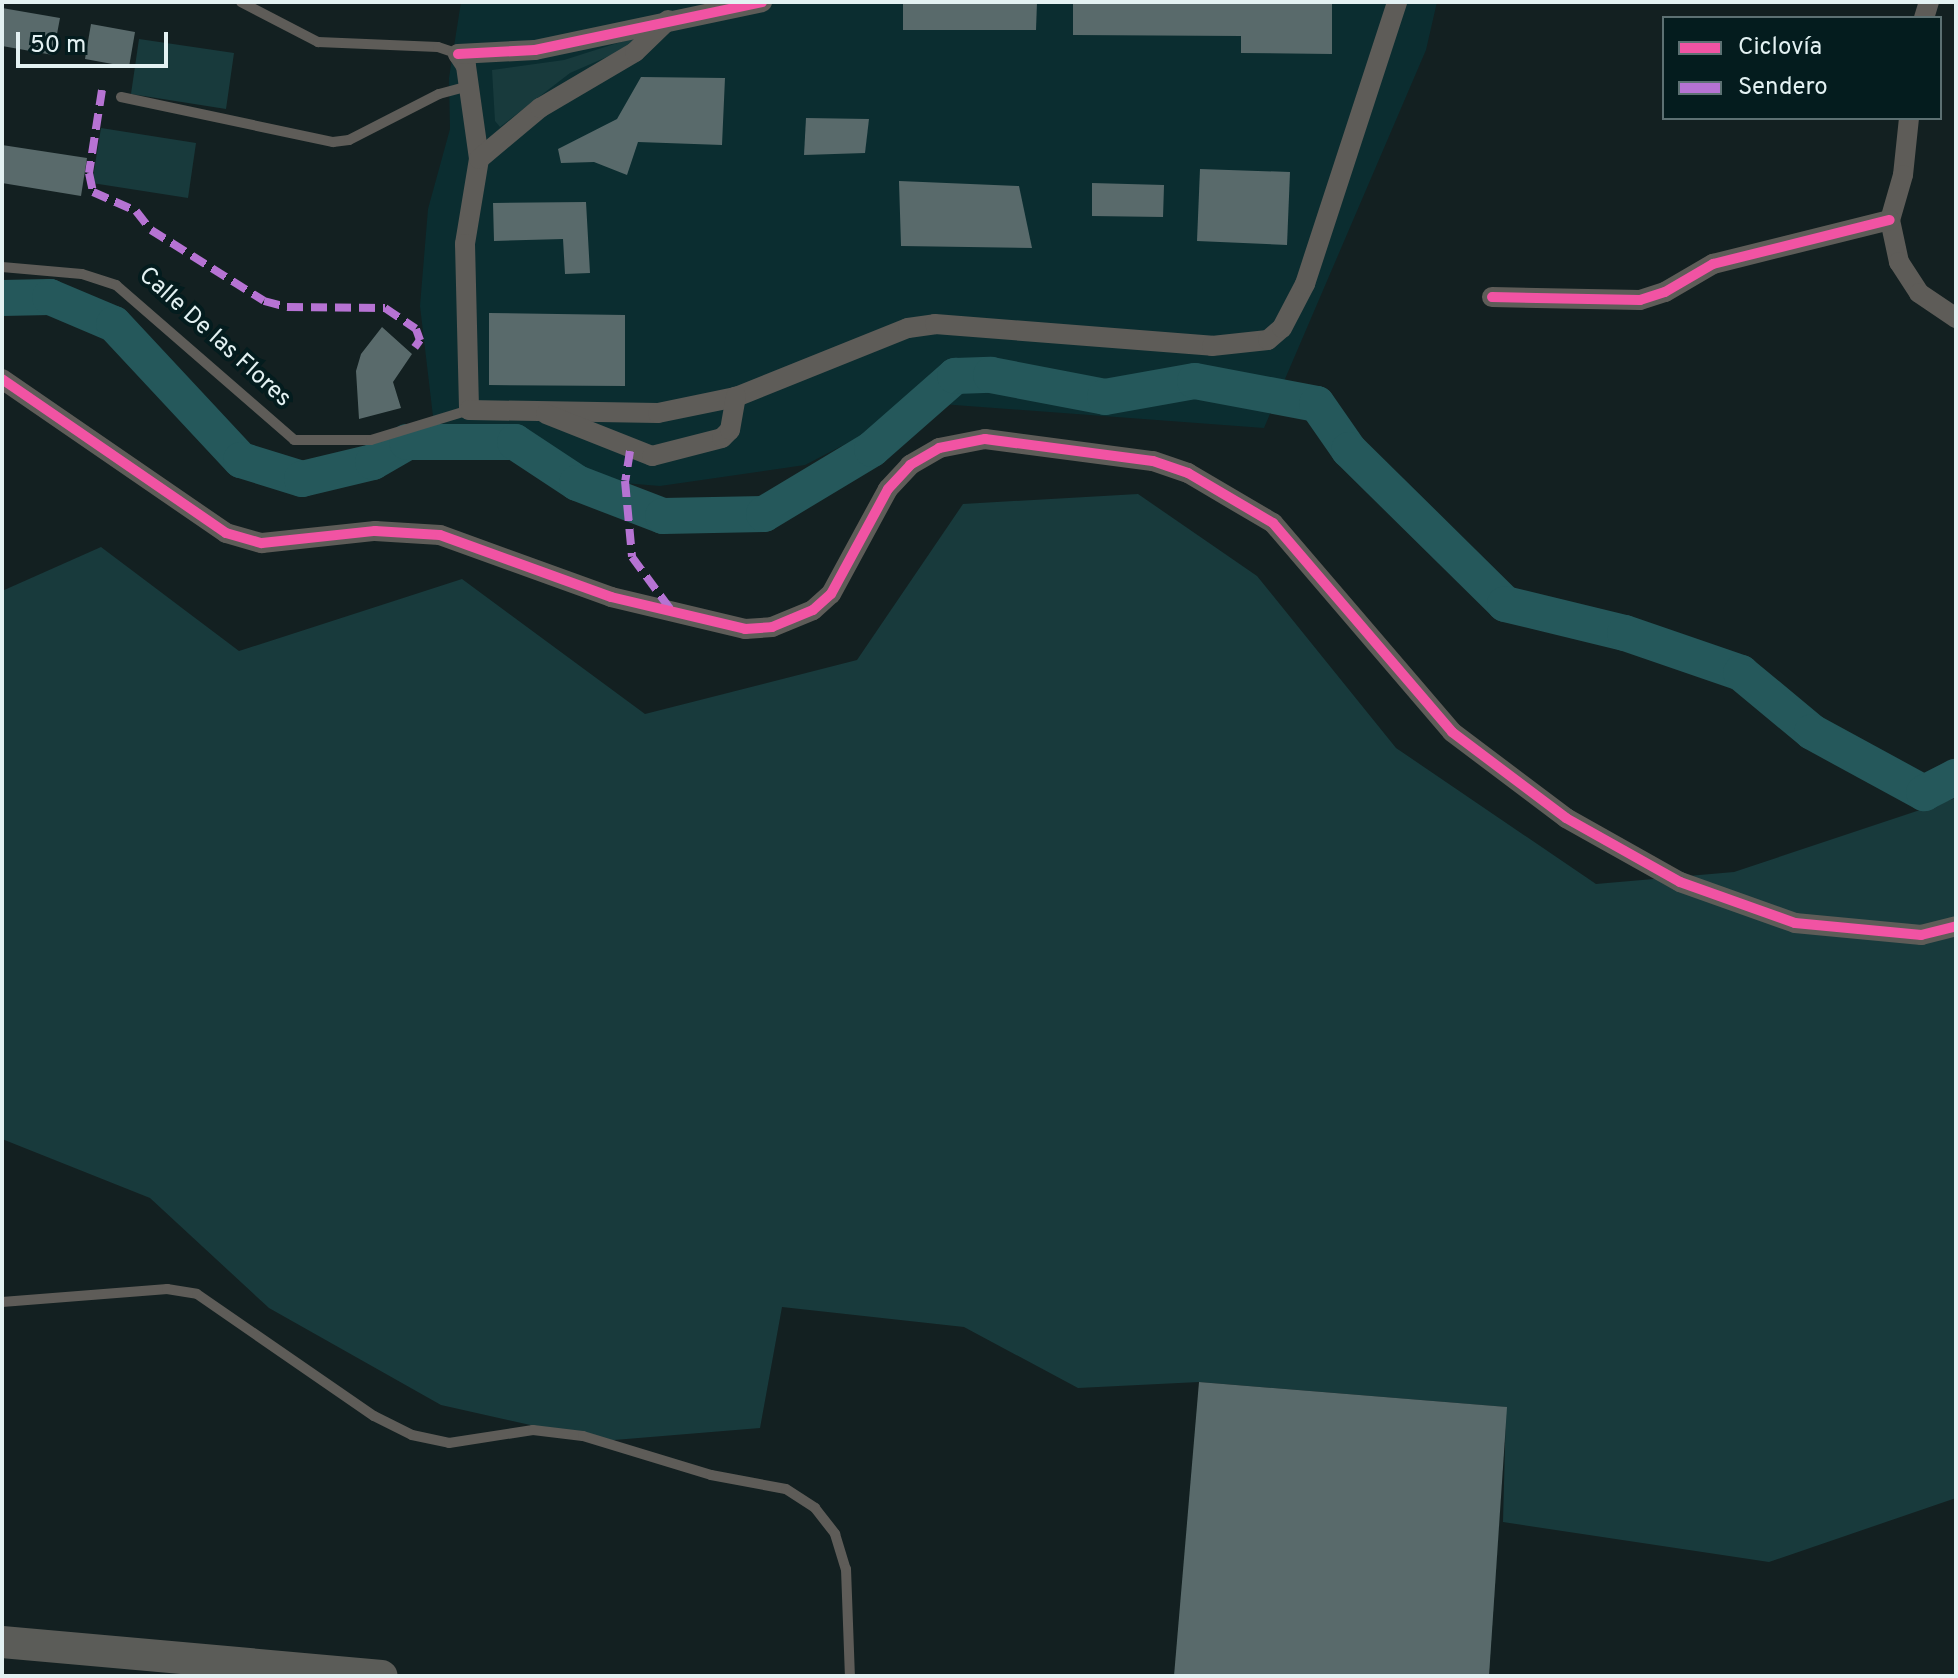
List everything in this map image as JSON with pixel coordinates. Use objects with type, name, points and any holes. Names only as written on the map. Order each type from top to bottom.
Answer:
[{"type":"main road","points":[[2,1642],[381,1676]]},
{"type":"street","points":[[458,54],[535,50],[762,2]]},
{"type":"street","points":[[458,54],[466,66],[466,87],[479,159],[465,244],[469,410],[531,408],[658,413],[736,397],[908,328],[935,324],[1212,346],[1268,340],[1282,328],[1305,284],[1397,2]]},
{"type":"street","points":[[479,159],[540,108],[635,52],[668,20]]},
{"type":"street","points":[[1909,120],[1903,175],[1890,220],[1899,262],[1919,293],[1956,318]]},
{"type":"street","points":[[1492,297],[1640,300],[1665,292],[1713,264],[1890,220]]},
{"type":"street","points":[[2,379],[226,533],[262,543],[375,531],[440,535],[611,597],[745,629],[772,627],[813,610],[831,594],[888,489],[910,465],[939,448],[985,439],[1153,461],[1188,473],[1273,523],[1452,732],[1566,818],[1680,882],[1795,923],[1921,935],[1956,926]]},
{"type":"street","points":[[531,408],[652,456],[722,438],[730,430],[736,397]]},
{"type":"lane","points":[[241,2],[318,42],[438,47],[458,54]]},
{"type":"lane","points":[[121,97],[333,142],[349,140],[439,94],[466,87]]},
{"type":"lane","name":"Calle De las Flores","points":[[2,267],[82,274],[116,285],[294,440],[371,440],[469,410]]},
{"type":"lane","points":[[2,1302],[167,1289],[197,1294],[374,1416],[412,1435],[449,1443],[533,1430],[583,1436],[711,1475],[786,1489],[815,1508],[835,1534],[846,1569],[850,1676]]},
{"type":"shaded area","points":[[461,2],[1437,2],[1426,50],[1264,428],[901,401],[861,436],[805,465],[660,486],[586,480],[515,442],[436,442],[420,306],[428,209],[450,129],[449,78]]},
{"type":"shaded area","points":[[646,34],[632,46],[570,73],[500,127],[495,121],[492,70],[564,60]]},
{"type":"shaded area","points":[[139,39],[234,53],[226,109],[131,94]]},
{"type":"shaded area","points":[[101,128],[196,143],[188,198],[92,183]]},
{"type":"shaded area","points":[[1138,494],[1257,576],[1396,748],[1596,884],[1734,872],[1956,798],[1956,1498],[1769,1562],[1503,1522],[1506,1407],[1199,1382],[1078,1388],[964,1327],[782,1307],[760,1428],[602,1441],[441,1405],[269,1308],[150,1198],[2,1139],[2,591],[101,547],[239,651],[462,579],[645,714],[857,660],[963,504]]},
{"type":"building","points":[[903,2],[1037,2],[1036,30],[903,30]]},
{"type":"building","points":[[1073,2],[1332,2],[1332,54],[1241,53],[1241,36],[1073,35]]},
{"type":"building","points":[[2,8],[60,18],[53,55],[2,46]]},
{"type":"building","points":[[91,24],[135,32],[129,67],[85,59]]},
{"type":"building","points":[[641,77],[725,78],[722,145],[638,142],[627,175],[594,162],[561,163],[558,149],[617,119]]},
{"type":"building","points":[[806,118],[869,119],[865,153],[804,155]]},
{"type":"building","points":[[2,145],[87,158],[81,196],[2,183]]},
{"type":"building","points":[[1200,169],[1290,172],[1287,245],[1197,241]]},
{"type":"building","points":[[899,181],[1019,186],[1032,248],[901,246]]},
{"type":"building","points":[[1092,183],[1164,185],[1163,217],[1092,216]]},
{"type":"building","points":[[586,202],[590,273],[565,274],[563,239],[494,241],[493,203]]},
{"type":"building","points":[[489,313],[625,315],[625,386],[489,385]]},
{"type":"building","points":[[382,327],[412,354],[393,382],[401,408],[359,419],[356,371],[361,354]]},
{"type":"building","points":[[1199,1382],[1507,1407],[1489,1676],[1174,1676]]},
{"type":"waterway","points":[[2,298],[50,297],[114,324],[241,460],[302,479],[373,462],[407,442],[515,442],[577,483],[663,516],[764,514],[872,449],[955,376],[991,375],[1105,397],[1195,381],[1317,404],[1349,450],[1505,604],[1625,633],[1741,673],[1812,732],[1924,793],[1956,777]]},
{"type":"marked path","points":[[102,90],[89,173],[93,192],[136,211],[151,230],[264,301],[287,307],[385,308],[416,329],[420,340],[415,347]]},
{"type":"marked path","points":[[630,451],[625,481],[632,557],[671,610]]},
{"type":"cycle path","points":[[458,54],[535,50],[762,2]]},
{"type":"cycle path","points":[[1492,297],[1640,300],[1665,292],[1713,264],[1890,220]]},
{"type":"cycle path","points":[[2,379],[226,533],[262,543],[375,531],[440,535],[611,597],[745,629],[772,627],[813,610],[831,594],[888,489],[910,465],[939,448],[985,439],[1153,461],[1188,473],[1273,523],[1452,732],[1566,818],[1680,882],[1795,923],[1921,935],[1956,926]]}]
